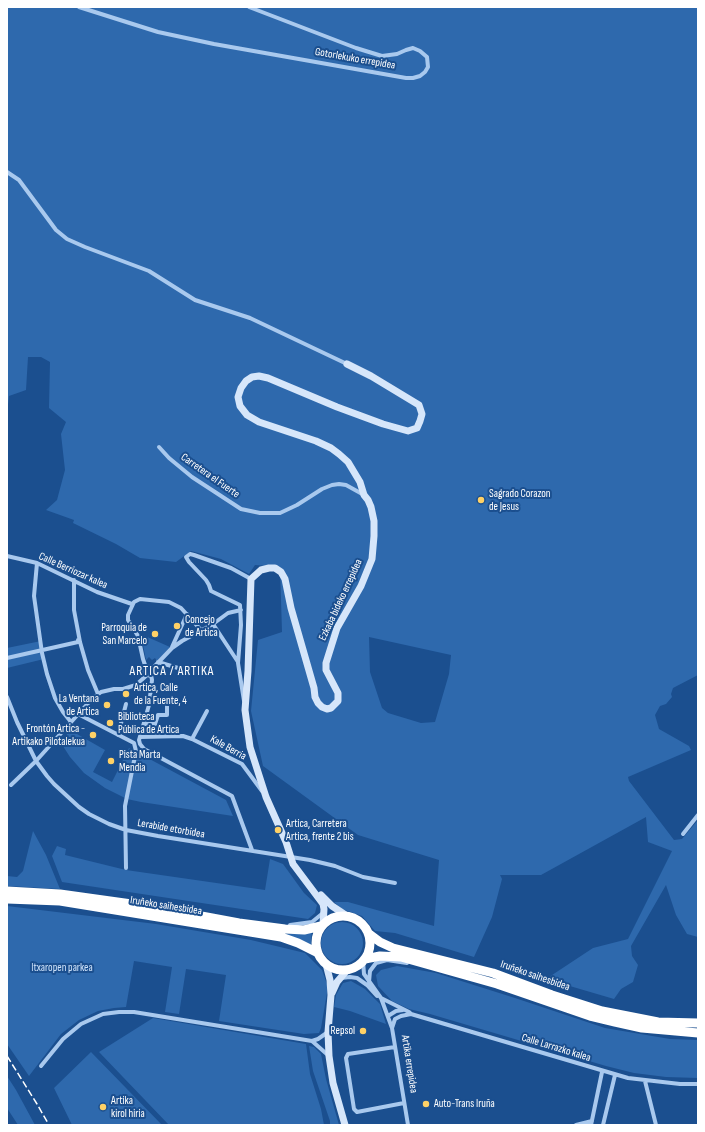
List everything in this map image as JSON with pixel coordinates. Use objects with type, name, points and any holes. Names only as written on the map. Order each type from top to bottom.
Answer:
[{"type":"highway","name":"Iruñeko saihesbidea","points":[[7,891],[76,896],[153,907],[274,928],[304,930],[322,925]]},
{"type":"highway","name":"Iruñeko saihesbidea","points":[[7,898],[60,901],[281,937],[298,943],[318,953]]},
{"type":"highway","points":[[347,916],[360,922],[368,933],[370,942],[369,950],[364,960],[356,966],[348,969],[333,968],[326,964],[318,953],[316,935],[322,925],[334,917],[347,916]]},
{"type":"highway","name":"Iruñeko saihesbidea","points":[[368,933],[380,942],[393,948],[493,973],[552,995],[602,1011],[658,1022],[698,1023]]},
{"type":"highway","name":"Iruñeko saihesbidea","points":[[364,960],[380,956],[401,957],[497,984],[590,1016],[642,1028],[698,1033]]},
{"type":"street","name":"Gotorlekuko errepidea","points":[[79,7],[158,32],[214,44],[406,78],[420,76],[428,67],[427,57],[420,51],[413,48],[397,54],[382,56],[356,48],[249,7]]},
{"type":"street","points":[[7,172],[19,180],[56,230],[67,239],[149,271],[195,300],[250,318],[347,364]]},
{"type":"street","name":"Ezkaba bideko errepidea","points":[[251,579],[260,570],[268,568],[275,568],[281,572],[285,579],[291,608],[314,688],[315,697],[322,707],[327,709],[331,708],[338,701],[338,693],[326,670],[328,656],[337,628],[361,586],[372,560],[374,521],[368,500],[364,495],[360,482],[348,462],[339,454],[331,448],[316,441],[259,422],[246,415],[240,406],[238,397],[241,388],[246,381],[252,377],[259,376],[268,378],[337,407],[383,424],[408,431],[416,428],[422,414],[420,405],[371,376],[347,364]]},
{"type":"street","name":"Carretera el Fuerte","points":[[159,447],[169,458],[192,477],[241,509],[260,513],[274,513],[286,510],[322,489],[339,484],[346,485],[364,495]]},
{"type":"street","points":[[245,705],[242,697],[238,663],[240,605],[211,591],[206,580],[186,557],[190,554],[231,568],[251,579],[248,671],[245,705],[245,717],[250,747],[266,797],[297,871],[323,904],[324,912],[322,925]]},
{"type":"street","name":"Calle Berriozar kalea","points":[[7,556],[36,563],[97,592],[132,604]]},
{"type":"street","points":[[36,563],[34,596],[47,674],[55,698],[70,722]]},
{"type":"street","points":[[74,580],[74,610],[79,639],[88,670],[98,694]]},
{"type":"street","points":[[201,630],[188,614],[181,608],[169,602],[140,599],[132,604],[128,615],[128,620],[138,636],[142,659],[146,668],[145,671],[152,680],[150,705],[140,737],[140,744],[144,749],[232,796],[252,850]]},
{"type":"street","points":[[152,668],[172,648],[213,624],[228,613],[241,610]]},
{"type":"street","points":[[172,648],[188,614]]},
{"type":"street","points":[[213,624],[238,663]]},
{"type":"street","points":[[7,658],[78,642],[77,640],[79,639]]},
{"type":"street","points":[[158,662],[178,668],[186,668]]},
{"type":"street","points":[[146,668],[149,666],[152,668]]},
{"type":"street","points":[[11,785],[36,761],[70,722],[98,694],[131,687],[154,672],[152,668]]},
{"type":"street","name":"Lerabide etorbidea","points":[[7,697],[17,722],[36,761],[54,784],[79,807],[109,824],[126,830],[158,836],[310,860],[335,866],[363,877],[395,883]]},
{"type":"street","points":[[144,724],[156,724],[158,715],[166,715],[167,703]]},
{"type":"street","points":[[118,735],[126,704]]},
{"type":"street","points":[[192,739],[207,711]]},
{"type":"street","points":[[78,714],[134,743],[136,751],[126,806],[126,868]]},
{"type":"street","name":"Kale Berria","points":[[140,737],[183,736],[192,739],[242,764],[266,797]]},
{"type":"street","points":[[683,834],[698,815]]},
{"type":"street","points":[[307,883],[332,906],[347,916]]},
{"type":"street","name":"Iruñeko saihesbidea","points":[[274,928],[282,925],[312,922],[324,912]]},
{"type":"street","name":"Artika errepidea","points":[[364,960],[364,974],[381,998],[386,1008],[392,1028],[408,1125]]},
{"type":"street","points":[[369,983],[370,971],[376,963],[387,960],[414,964],[424,963]]},
{"type":"street","points":[[326,964],[330,980],[331,996],[328,1032],[329,1056],[333,1084],[345,1125]]},
{"type":"street","points":[[331,996],[340,978],[348,969]]},
{"type":"street","name":"Artika errepidea","points":[[340,978],[357,978],[367,985],[386,1008]]},
{"type":"street","name":"Calle Larrazko kalea","points":[[381,998],[411,1014],[602,1072],[645,1080],[698,1084]]},
{"type":"street","points":[[388,1016],[396,1011],[404,1010]]},
{"type":"street","points":[[42,1066],[63,1039],[81,1024],[103,1014],[119,1012],[134,1012],[312,1041],[328,1032]]},
{"type":"street","points":[[392,1028],[396,1019],[401,1016],[411,1014]]},
{"type":"street","points":[[312,1041],[329,1056]]},
{"type":"street","points":[[395,1047],[348,1054],[346,1058],[354,1109],[358,1112],[404,1104]]},
{"type":"street","points":[[576,1125],[591,1123],[602,1072]]},
{"type":"street","points":[[603,1125],[615,1075]]},
{"type":"street","points":[[645,1080],[656,1125]]},
{"type":"green space","points":[[7,7],[698,7],[698,675],[673,688],[671,694],[672,697],[666,704],[660,706],[655,715],[659,729],[689,746],[691,750],[628,777],[629,781],[674,840],[682,839],[698,820],[698,937],[687,934],[676,915],[666,885],[631,946],[632,956],[638,965],[633,982],[621,989],[614,999],[546,979],[593,948],[628,939],[672,851],[648,842],[646,817],[541,875],[500,875],[502,879],[492,917],[474,957],[395,933],[375,931],[362,916],[342,909],[334,902],[348,902],[434,926],[439,860],[358,835],[263,766],[251,711],[258,640],[282,632],[280,567],[255,565],[249,574],[221,559],[191,551],[176,562],[140,558],[116,544],[73,523],[74,520],[46,510],[57,500],[65,470],[61,434],[66,422],[49,408],[50,362],[41,357],[28,357],[26,390],[9,396],[7,413]],"holes":[[[369,637],[451,655],[449,674],[435,722],[421,723],[388,713],[382,708],[370,672]]]},
{"type":"green space","points":[[141,635],[170,647],[157,661],[155,658],[152,660],[149,657],[146,660]]},
{"type":"green space","points":[[41,641],[44,659],[7,668],[7,648]]},
{"type":"green space","points":[[70,730],[105,750],[93,772],[112,782],[129,748],[226,800],[233,816],[127,799],[105,788],[84,773],[70,757],[61,743]]},
{"type":"green space","points":[[33,831],[46,855],[60,889],[7,886],[7,876],[17,877],[23,871]]},
{"type":"green space","points":[[57,846],[66,849],[65,855],[126,870],[265,890],[270,859],[283,864],[304,893],[317,905],[315,913],[308,919],[62,882],[52,856]]},
{"type":"green space","name":"Itxaropen parkea","points":[[7,906],[156,924],[251,940],[305,953],[322,970],[328,987],[321,1028],[319,1033],[304,1034],[219,1021],[226,975],[186,969],[179,1014],[165,1012],[172,967],[134,961],[126,1007],[98,1011],[79,1020],[61,1034],[29,1076],[7,1044]]},
{"type":"green space","points":[[338,922],[346,922],[354,925],[360,931],[363,943],[360,955],[354,961],[346,964],[338,964],[330,961],[324,955],[321,947],[321,939],[324,931],[330,925]]},
{"type":"green space","points":[[312,932],[311,946],[283,934]]},
{"type":"green space","points":[[397,966],[436,973],[605,1028],[670,1039],[698,1040],[698,1078],[666,1077],[634,1073],[409,1009],[392,1001],[378,986],[376,975],[381,970]]},
{"type":"green space","points":[[351,981],[365,989],[380,1004],[386,1024],[334,1007],[336,995],[343,983]]},
{"type":"green space","points":[[153,1018],[306,1044],[310,1074],[321,1109],[324,1125],[169,1125],[99,1052]]},
{"type":"green space","points":[[309,1046],[314,1047],[321,1054],[326,1079],[339,1125],[330,1125],[330,1121],[313,1071]]},
{"type":"green space","name":"Artika kirol hiria","points":[[91,1052],[162,1125],[72,1125],[54,1088]]},
{"type":"green space","points":[[7,1076],[35,1125],[18,1125],[7,1108]]},
{"type":"railway","points":[[7,1056],[49,1125]]},
{"type":"place","name":"Sagrado Corazon de Jesus","points":[[481,500]]},
{"type":"place","name":"Concejo de Artica","points":[[177,626]]},
{"type":"place","name":"Parroquia de San Marcelo","points":[[155,634]]},
{"type":"place","name":"Artica, Calle de la Fuente, 4","points":[[126,694]]},
{"type":"place","name":"La Ventana de Artica","points":[[107,705]]},
{"type":"place","name":"Biblioteca Pública de Artica","points":[[110,723]]},
{"type":"place","name":"Frontón Artica - Artikako Pilotalekua","points":[[93,735]]},
{"type":"place","name":"Pista Marta Mendia","points":[[111,761]]},
{"type":"place","name":"Artica, Carretera Artica, frente 2 bis","points":[[278,830]]},
{"type":"place","name":"Repsol","points":[[363,1031]]},
{"type":"place","name":"Auto-Trans Iruña","points":[[426,1104]]},
{"type":"place","name":"Artika kirol hiria","points":[[103,1107]]},
{"type":"district","name":"ARTICA / ARTIKA","points":[[172,672]]}]
